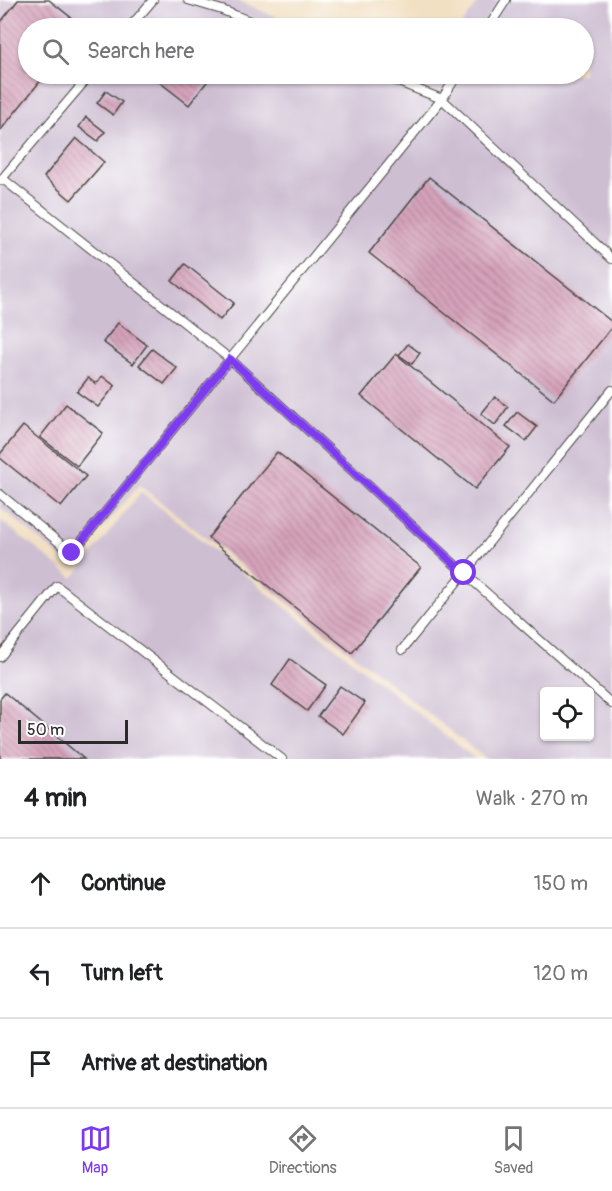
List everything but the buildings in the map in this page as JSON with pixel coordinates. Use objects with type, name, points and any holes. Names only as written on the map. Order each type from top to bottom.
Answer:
[{"type":"lane","points":[[138,18],[153,0]]},
{"type":"lane","points":[[188,0],[242,18]]},
{"type":"lane","points":[[494,18],[506,0]]},
{"type":"lane","points":[[83,84],[1,180],[230,359],[464,573],[612,704]]},
{"type":"lane","points":[[404,84],[442,99],[612,259]]},
{"type":"lane","points":[[0,494],[72,553],[442,99],[452,84]]},
{"type":"lane","points":[[402,650],[612,390]]},
{"type":"lane","points":[[0,657],[57,586],[282,759]]},
{"type":"shaded area","points":[[0,0],[236,0],[278,18],[18,18],[18,84],[594,84],[594,18],[466,18],[480,0],[612,0],[612,759],[486,759],[139,485],[71,566],[0,507]]},
{"type":"shaded area","points":[[141,492],[475,759],[0,759],[0,520],[73,578]]},
{"type":"route","points":[[72,553],[230,359],[464,573]]}]
